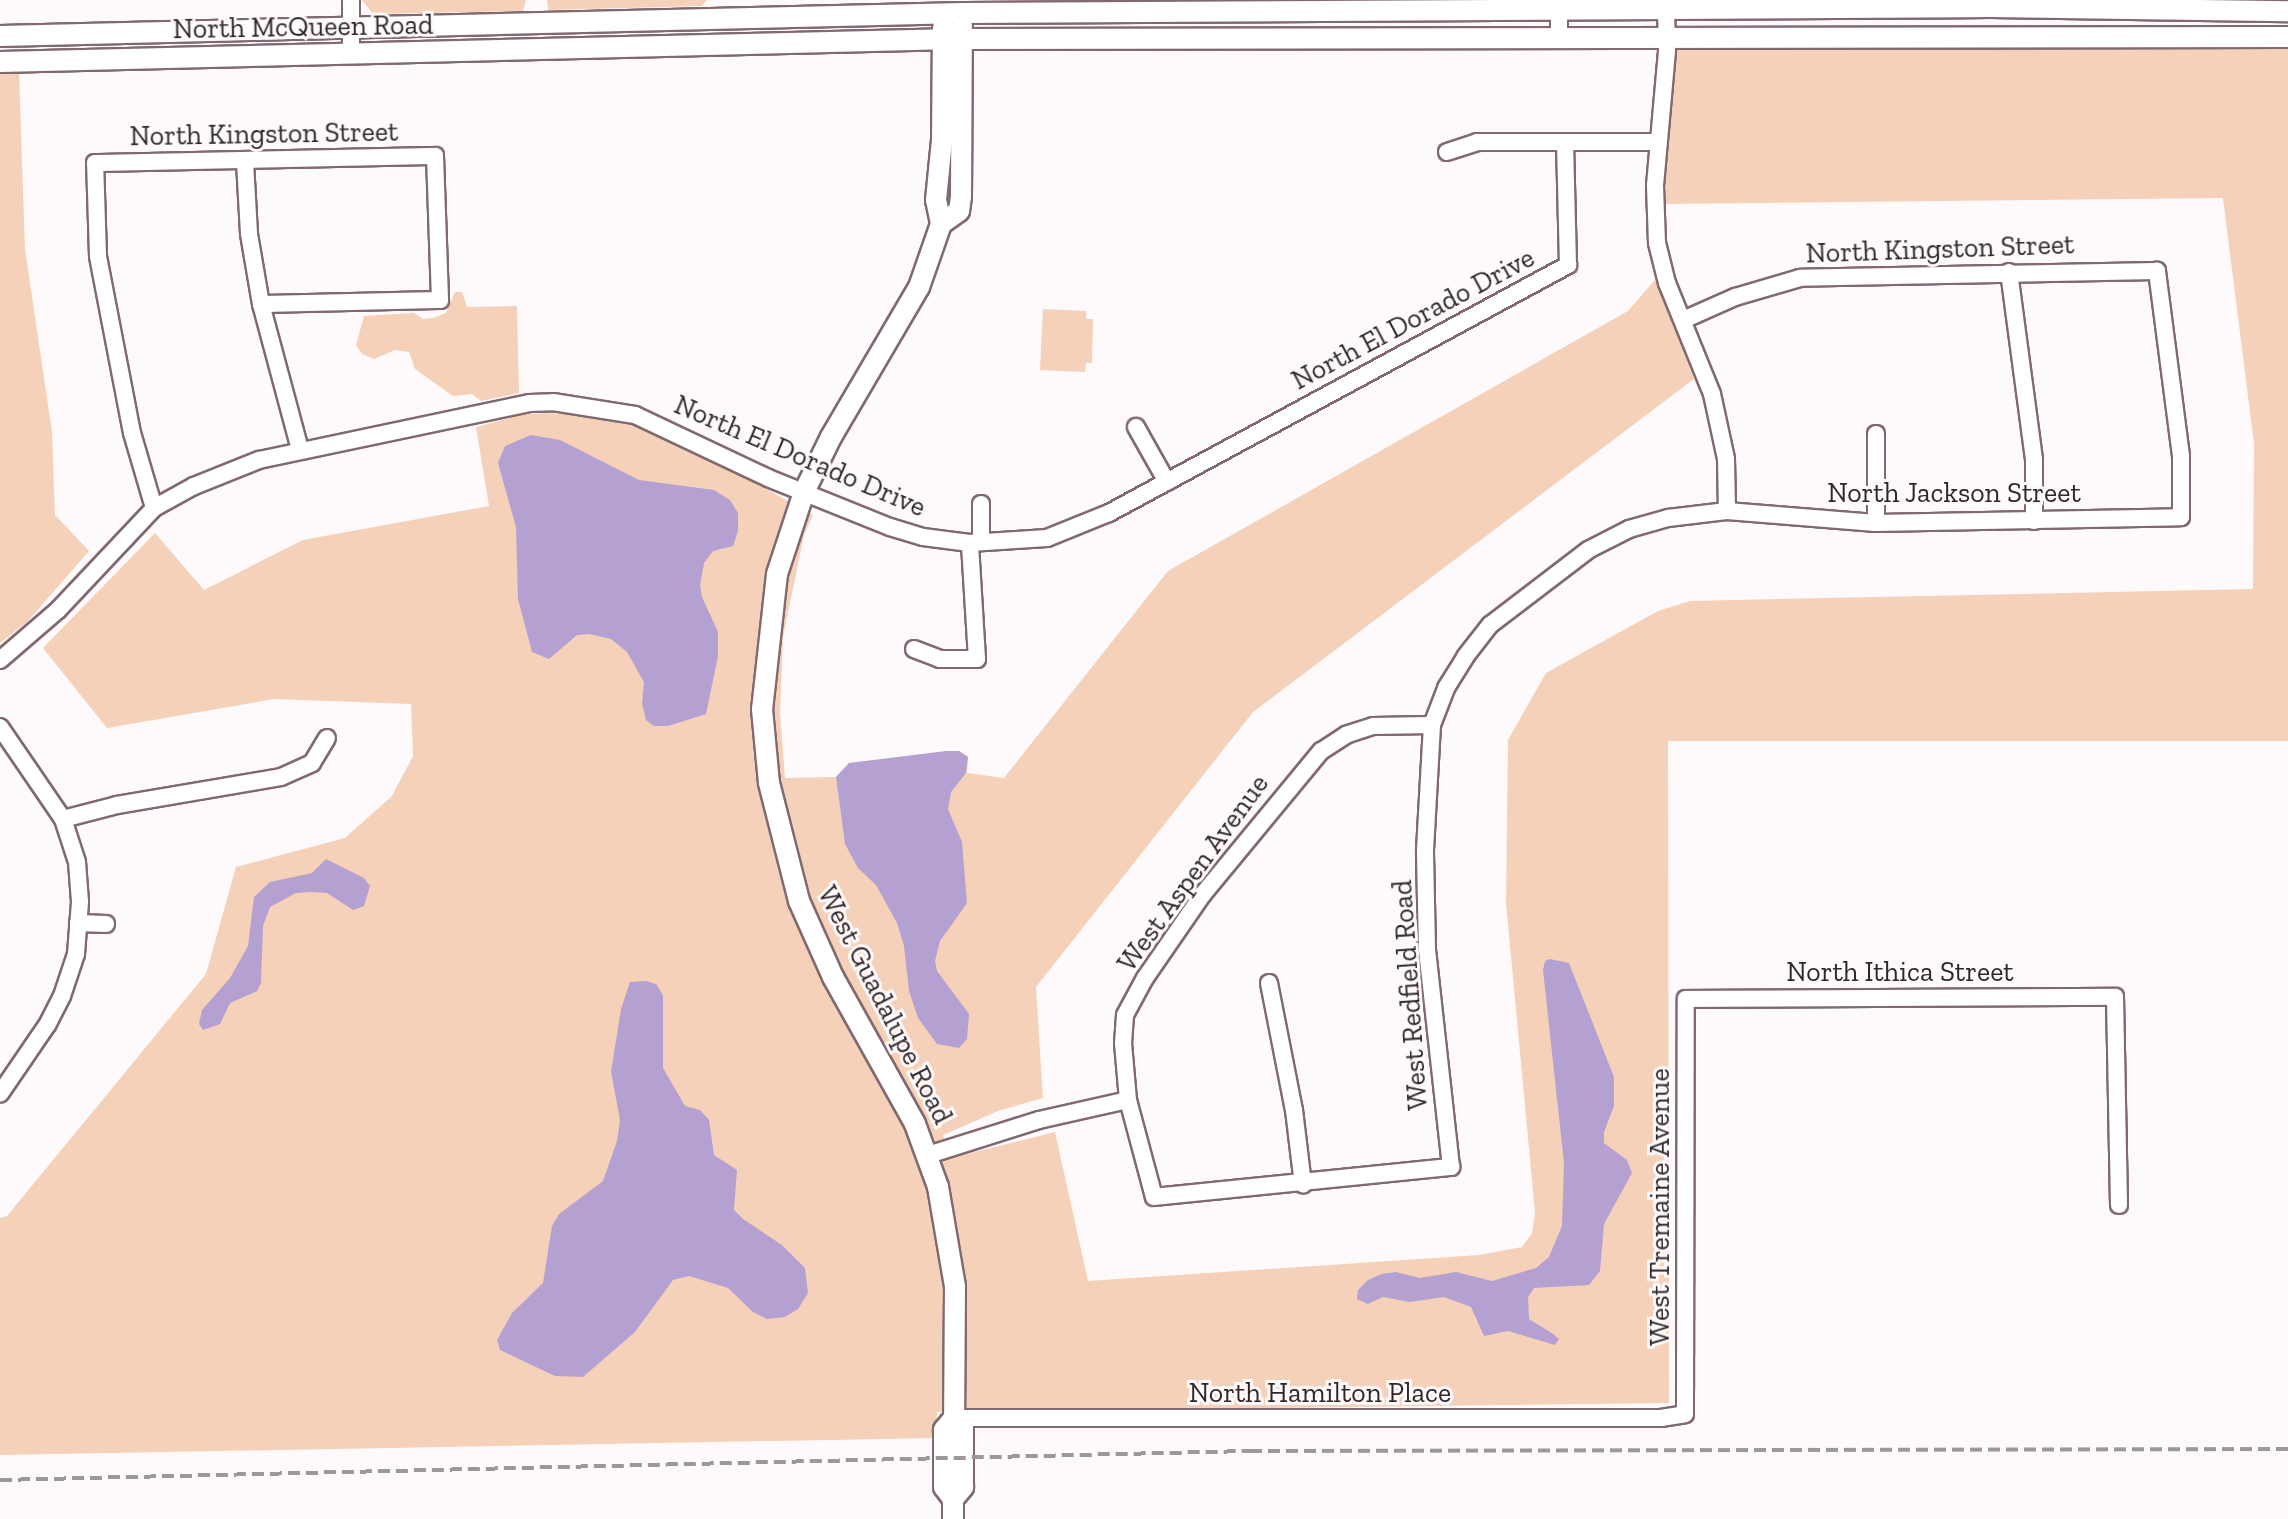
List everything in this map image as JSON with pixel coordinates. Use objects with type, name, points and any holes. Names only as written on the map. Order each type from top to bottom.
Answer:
[{"type":"main road","name":"North McQueen Road","points":[[0,36],[606,21],[952,6],[1283,11],[1560,5],[1666,9],[1990,4],[2288,11]]},
{"type":"main road","name":"West Guadalupe Road","points":[[952,6],[961,196],[959,211],[941,224],[919,287],[831,437],[804,492],[777,574],[764,669],[764,735],[774,807],[788,871],[812,933],[928,1155],[953,1264],[954,1418],[963,1427],[963,1487],[953,1509]]},
{"type":"main road","points":[[2102,8],[2102,35]]},
{"type":"main road","points":[[1230,38],[1234,23],[1264,22],[1283,11]]},
{"type":"main road","points":[[606,21],[606,48]]},
{"type":"main road","name":"North McQueen Road","points":[[0,62],[953,39],[2288,37]]},
{"type":"street","points":[[351,0],[351,54]]},
{"type":"street","points":[[1559,36],[1560,5]]},
{"type":"street","points":[[1666,9],[1655,186],[1657,243],[1667,283],[1712,394],[1726,459],[1727,511]]},
{"type":"street","points":[[1447,152],[1477,142],[1658,142]]},
{"type":"street","name":"North El Dorado Drive","points":[[0,660],[58,610],[154,508],[207,480],[259,460],[300,450],[529,403],[553,402],[635,415],[804,492],[890,527],[975,543],[1047,538],[1109,513],[1568,265],[1565,143]]},
{"type":"street","name":"North Kingston Street","points":[[154,508],[132,433],[98,256],[95,163],[435,156],[440,300],[261,304]]},
{"type":"street","points":[[245,162],[249,234],[261,304],[300,450]]},
{"type":"street","name":"North Kingston Street","points":[[1683,320],[1735,297],[1800,278],[2157,271],[2181,456],[2181,517]]},
{"type":"street","points":[[2009,272],[2034,460],[2034,521]]},
{"type":"street","points":[[1136,427],[1167,482]]},
{"type":"street","points":[[1876,434],[1876,523]]},
{"type":"street","points":[[914,649],[940,659],[977,659],[975,543],[981,504]]},
{"type":"street","name":"North Jackson Street","points":[[1727,511],[1876,523],[2181,517]]},
{"type":"street","name":"West Redfield Road","points":[[1303,1184],[1451,1167],[1427,949],[1425,850],[1432,725],[1446,688],[1465,657],[1490,625],[1588,550],[1629,529],[1668,518],[1727,511]]},
{"type":"street","name":"West Aspen Avenue","points":[[1303,1184],[1154,1197],[1128,1100],[1123,1043],[1125,1015],[1145,978],[1203,894],[1288,787],[1321,751],[1346,735],[1373,726],[1432,725]]},
{"type":"street","points":[[0,727],[63,819],[77,862],[78,923],[76,954],[62,996],[47,1025],[0,1094]]},
{"type":"street","points":[[63,819],[117,805],[281,777],[312,763],[327,738]]},
{"type":"street","points":[[78,923],[106,924]]},
{"type":"street","points":[[1269,983],[1294,1110],[1303,1184]]},
{"type":"street","name":"North Ithica Street","points":[[1686,999],[2115,997],[2119,1205]]},
{"type":"street","name":"West Tremaine Avenue","points":[[1685,1414],[1686,999]]},
{"type":"street","points":[[928,1155],[1039,1120],[1128,1100]]},
{"type":"street","name":"North Hamilton Place","points":[[954,1418],[1629,1418],[1685,1414]]},
{"type":"shaded area","points":[[362,0],[526,0],[523,11],[373,14]]},
{"type":"shaded area","points":[[547,0],[707,0],[702,6],[548,10]]},
{"type":"shaded area","points":[[1677,48],[2288,48],[2288,741],[1668,741],[1669,1403],[937,1412],[936,1438],[0,1455],[0,1218],[7,1216],[206,974],[236,867],[345,838],[392,796],[413,756],[411,704],[274,699],[107,728],[43,648],[155,533],[204,590],[303,540],[489,506],[476,427],[521,415],[547,413],[582,415],[630,424],[737,473],[813,515],[804,535],[783,637],[780,713],[785,778],[836,777],[849,763],[959,751],[968,757],[967,773],[1004,778],[1168,571],[1628,311],[1655,280],[1694,379],[1253,712],[1036,987],[1043,1098],[998,1111],[943,1135],[950,1158],[1055,1132],[1088,1281],[1479,1255],[1522,1247],[1532,1233],[1535,1213],[1506,903],[1508,740],[1546,673],[1658,611],[1690,601],[2253,589],[2254,444],[2223,198],[1660,204]]},
{"type":"shaded area","points":[[19,73],[25,249],[52,432],[55,515],[89,551],[27,622],[0,643],[0,74]]},
{"type":"shaded area","points":[[455,292],[462,292],[467,307],[517,306],[519,393],[481,401],[472,394],[453,396],[415,369],[409,352],[395,350],[374,359],[362,354],[356,345],[364,316],[414,313],[423,319],[433,318],[446,313]]},
{"type":"shaded area","points":[[1043,309],[1086,311],[1086,319],[1093,319],[1092,363],[1086,363],[1085,372],[1040,370]]},
{"type":"shaded area","points":[[531,435],[560,440],[639,480],[714,490],[730,500],[738,513],[738,531],[733,546],[713,551],[704,563],[700,585],[702,597],[718,632],[718,656],[706,714],[668,726],[654,726],[646,720],[642,703],[644,682],[627,652],[611,639],[577,635],[549,659],[532,652],[518,599],[516,527],[498,463],[505,446]]},
{"type":"shaded area","points":[[959,751],[968,757],[966,773],[951,792],[948,809],[962,842],[967,903],[940,941],[935,961],[937,971],[969,1014],[967,1039],[959,1048],[937,1044],[918,1018],[909,991],[904,946],[897,923],[876,885],[858,868],[845,844],[836,777],[849,763]]},
{"type":"shaded area","points":[[326,859],[364,878],[370,886],[364,906],[353,910],[327,893],[310,892],[296,893],[270,907],[263,926],[261,983],[257,991],[230,1003],[220,1024],[203,1030],[199,1024],[202,1010],[230,978],[248,946],[254,897],[270,882],[312,873]]},
{"type":"shaded area","points":[[1550,959],[1569,963],[1614,1077],[1614,1106],[1604,1132],[1604,1143],[1627,1160],[1632,1173],[1604,1224],[1600,1271],[1589,1285],[1534,1288],[1528,1297],[1529,1319],[1559,1339],[1555,1345],[1508,1331],[1484,1336],[1471,1307],[1444,1297],[1410,1302],[1383,1297],[1368,1304],[1357,1299],[1358,1290],[1368,1280],[1382,1274],[1396,1272],[1420,1278],[1456,1272],[1492,1281],[1536,1268],[1549,1257],[1562,1226],[1564,1163],[1543,970],[1545,961]]},
{"type":"shaded area","points":[[630,982],[656,984],[663,995],[663,1068],[685,1106],[700,1110],[709,1120],[714,1155],[737,1170],[734,1210],[782,1245],[805,1268],[808,1293],[798,1309],[785,1317],[767,1319],[753,1312],[728,1288],[689,1276],[673,1280],[635,1332],[583,1377],[555,1376],[500,1350],[497,1340],[512,1313],[543,1283],[552,1226],[559,1214],[603,1181],[617,1141],[620,1120],[611,1072],[621,1009]]},
{"type":"railway","points":[[0,1480],[1250,1451],[2288,1449]]}]
